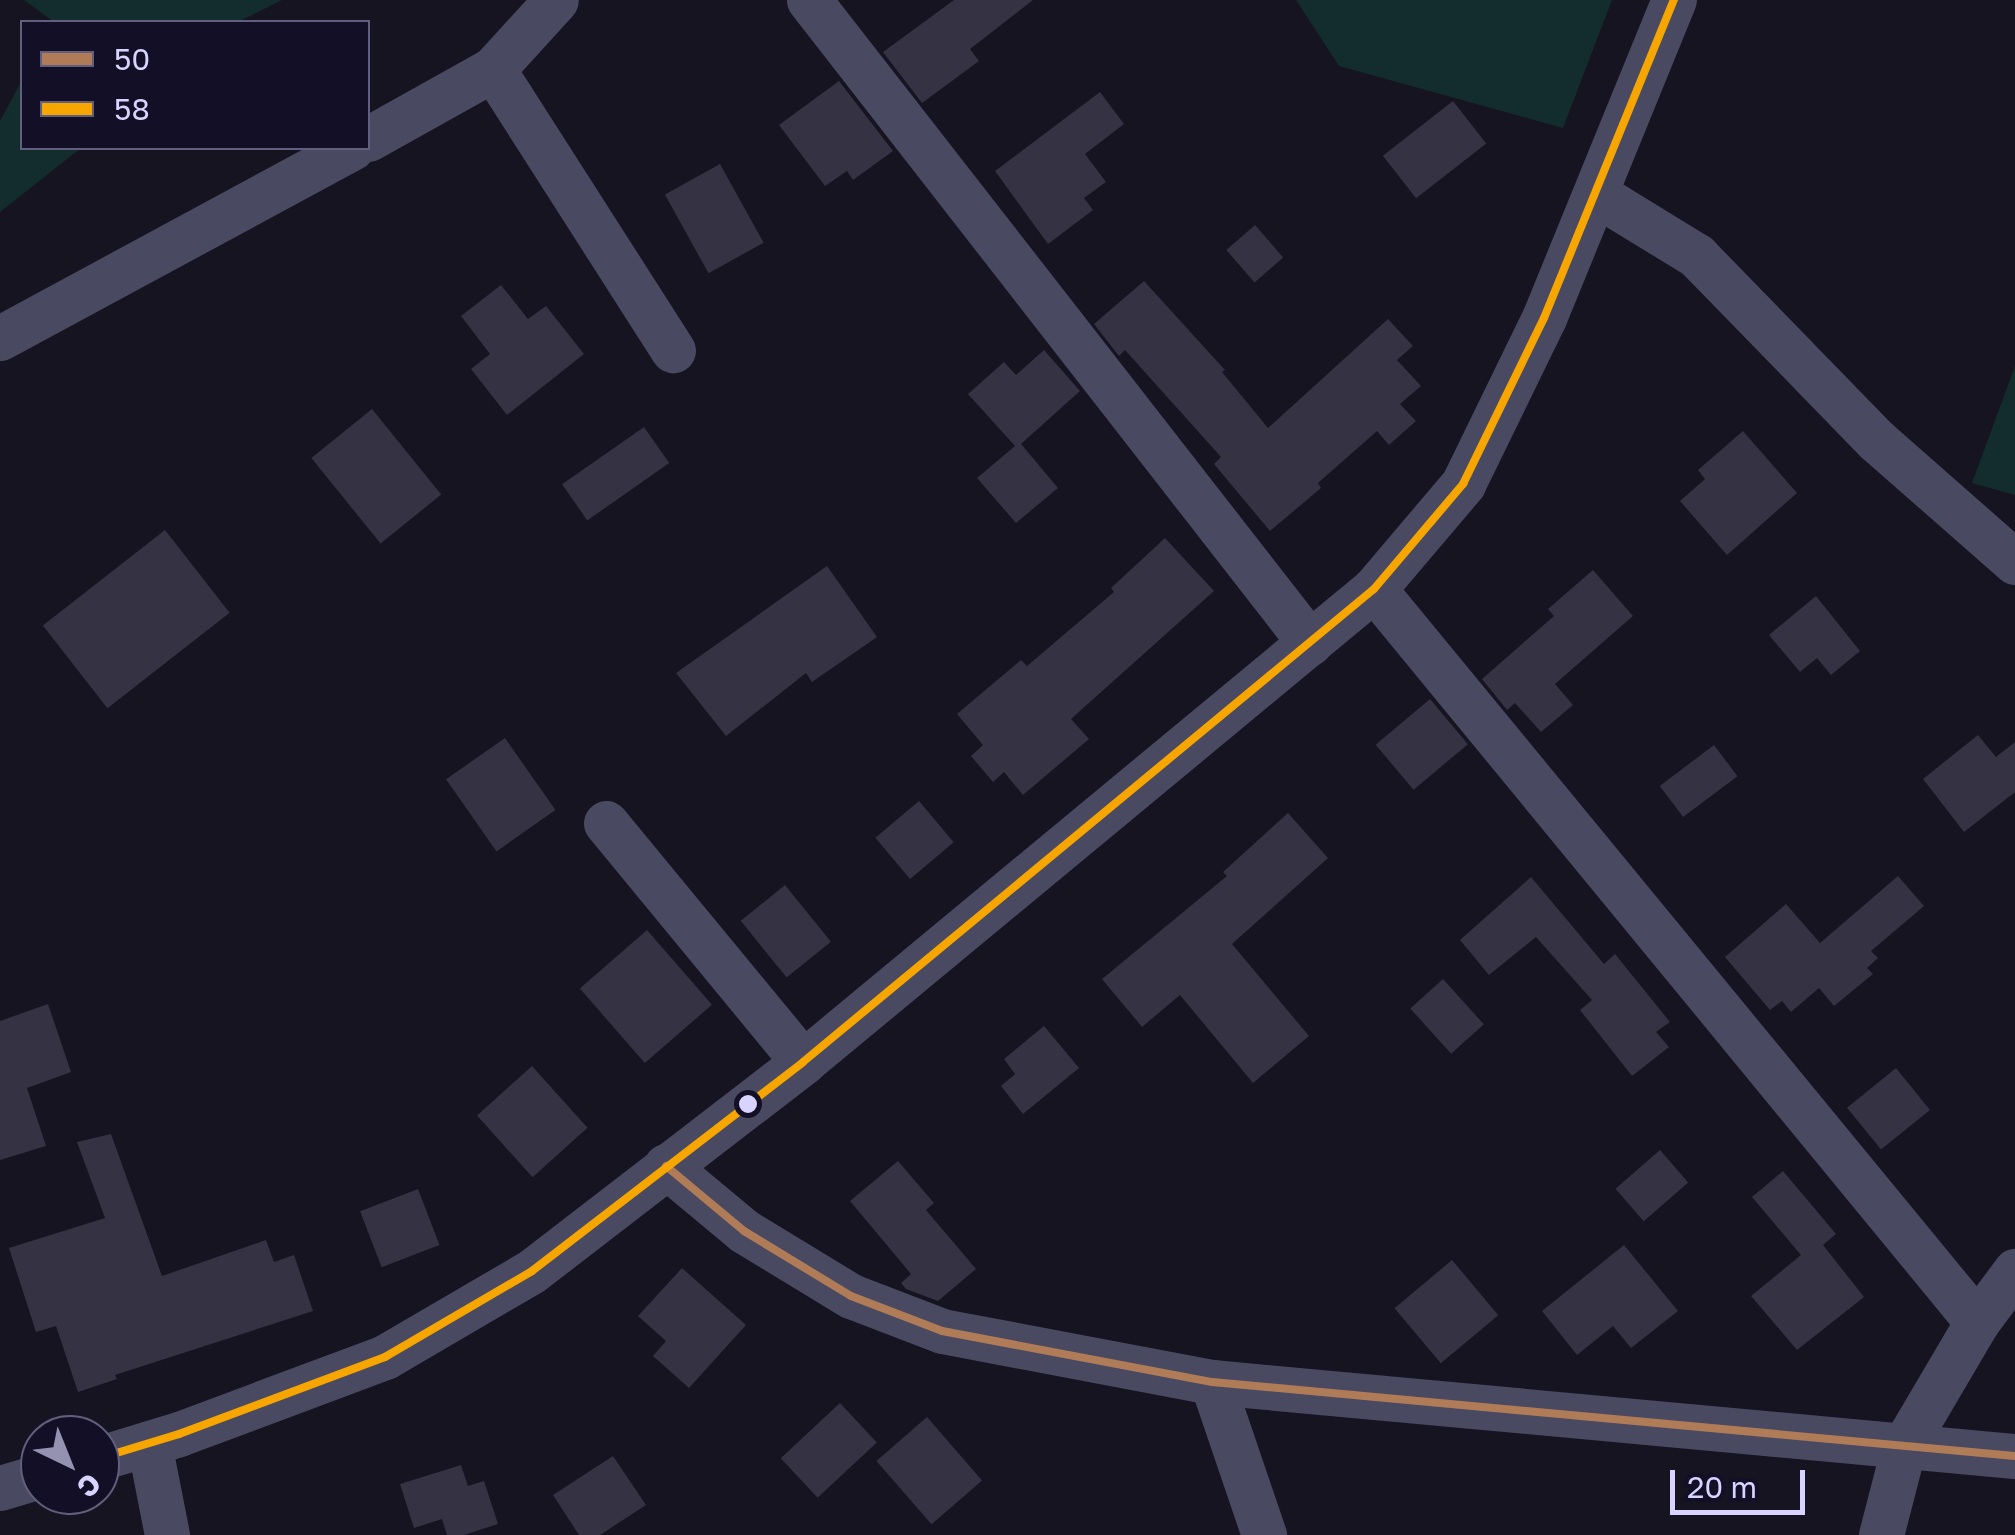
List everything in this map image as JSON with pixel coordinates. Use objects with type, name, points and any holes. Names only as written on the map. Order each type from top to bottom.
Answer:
[{"type":"street","points":[[370,138],[493,69],[556,0]]},
{"type":"street","points":[[809,0],[1310,643]]},
{"type":"street","points":[[120,1452],[385,1357],[532,1271],[802,1062],[1374,589],[1464,484],[1544,318],[1674,0]]},
{"type":"street","points":[[493,69],[672,350]]},
{"type":"street","points":[[0,338],[348,150]]},
{"type":"street","points":[[1596,194],[1697,256],[1876,440],[2015,562]]},
{"type":"street","points":[[1374,589],[1977,1322]]},
{"type":"street","points":[[606,823],[802,1062]]},
{"type":"street","points":[[666,1166],[744,1231],[851,1296],[942,1331],[1212,1382],[2015,1456]]},
{"type":"street","points":[[1881,1535],[1904,1446],[1977,1322],[2015,1271]]},
{"type":"street","points":[[1212,1382],[1264,1535]]},
{"type":"street","points":[[149,1443],[167,1535]]},
{"type":"green space","points":[[24,0],[282,0],[242,20],[51,20]]},
{"type":"green space","points":[[1296,0],[1612,0],[1563,128],[1339,66]]},
{"type":"green space","points":[[20,84],[20,150],[78,150],[0,212],[0,121]]},
{"type":"green space","points":[[2015,366],[2015,495],[1972,483]]},
{"type":"building","points":[[954,0],[1033,0],[970,49],[979,61],[922,103],[883,52]]},
{"type":"building","points":[[839,81],[893,151],[853,180],[847,171],[825,186],[779,125]]},
{"type":"building","points":[[1100,92],[1124,124],[1085,154],[1106,182],[1084,198],[1093,210],[1048,244],[995,171]]},
{"type":"building","points":[[1453,101],[1486,144],[1416,198],[1383,156]]},
{"type":"building","points":[[720,164],[764,243],[709,273],[665,195]]},
{"type":"building","points":[[1255,225],[1283,257],[1255,282],[1226,250]]},
{"type":"building","points":[[1144,281],[1225,370],[1222,372],[1268,428],[1388,319],[1413,346],[1397,360],[1421,386],[1400,404],[1416,421],[1389,445],[1377,431],[1318,483],[1321,488],[1270,531],[1214,464],[1221,457],[1125,350],[1119,356],[1094,324]]},
{"type":"building","points":[[501,285],[528,319],[546,306],[584,354],[507,415],[471,369],[490,354],[461,316]]},
{"type":"building","points":[[1044,350],[1080,391],[1021,444],[1058,488],[1016,523],[977,478],[1015,446],[968,394],[1004,362],[1016,375]]},
{"type":"building","points":[[372,409],[441,494],[381,544],[311,458]]},
{"type":"building","points":[[644,427],[669,463],[587,520],[562,484]]},
{"type":"building","points":[[1743,431],[1797,493],[1727,555],[1680,501],[1705,479],[1698,470]]},
{"type":"building","points":[[165,530],[230,613],[108,708],[43,625]]},
{"type":"building","points":[[1165,538],[1214,591],[1071,719],[1089,739],[1023,795],[1004,772],[993,782],[971,756],[983,745],[957,714],[1021,660],[1027,666],[1114,592],[1111,588]]},
{"type":"building","points":[[827,566],[877,637],[812,682],[806,673],[726,736],[676,673]]},
{"type":"building","points":[[1593,570],[1633,616],[1555,684],[1573,705],[1541,732],[1515,703],[1507,710],[1482,679],[1554,616],[1548,609]]},
{"type":"building","points":[[1816,596],[1860,651],[1831,675],[1817,658],[1800,672],[1769,635]]},
{"type":"building","points":[[1430,699],[1468,744],[1414,790],[1376,745]]},
{"type":"building","points":[[1978,735],[1996,757],[2015,742],[2015,792],[1964,832],[1923,779]]},
{"type":"building","points":[[505,738],[555,810],[496,851],[446,779]]},
{"type":"building","points":[[1714,745],[1737,776],[1683,817],[1660,786]]},
{"type":"building","points":[[919,801],[954,842],[910,879],[875,838]]},
{"type":"building","points":[[1288,813],[1328,858],[1232,944],[1309,1036],[1253,1083],[1180,995],[1142,1027],[1102,979],[1227,876],[1223,872]]},
{"type":"building","points":[[1898,876],[1924,906],[1871,951],[1878,958],[1867,968],[1873,974],[1834,1006],[1819,988],[1791,1012],[1782,1001],[1770,1010],[1725,957],[1786,904],[1820,943]]},
{"type":"building","points":[[1531,877],[1604,964],[1615,954],[1670,1022],[1656,1032],[1669,1047],[1632,1076],[1580,1010],[1592,1000],[1536,937],[1489,975],[1460,940]]},
{"type":"building","points":[[785,885],[831,942],[787,978],[741,921]]},
{"type":"building","points":[[647,930],[712,1005],[645,1063],[580,988]]},
{"type":"building","points":[[1443,979],[1484,1024],[1451,1054],[1410,1008]]},
{"type":"building","points":[[48,1004],[71,1072],[27,1088],[46,1146],[0,1160],[0,1021]]},
{"type":"building","points":[[1044,1026],[1079,1068],[1023,1114],[1001,1086],[1015,1074],[1004,1059]]},
{"type":"building","points":[[532,1066],[588,1128],[533,1177],[477,1116]]},
{"type":"building","points":[[1896,1068],[1930,1110],[1881,1150],[1847,1108]]},
{"type":"building","points":[[111,1134],[162,1276],[266,1240],[274,1262],[294,1255],[313,1311],[115,1375],[117,1379],[78,1392],[56,1326],[36,1332],[9,1248],[105,1218],[77,1142]]},
{"type":"building","points":[[1660,1150],[1688,1182],[1644,1221],[1615,1189]]},
{"type":"building","points":[[898,1161],[934,1203],[926,1210],[976,1269],[938,1301],[906,1289],[901,1283],[911,1274],[850,1201]]},
{"type":"building","points":[[1783,1171],[1836,1234],[1823,1245],[1864,1297],[1797,1350],[1751,1296],[1801,1255],[1752,1197]]},
{"type":"building","points":[[418,1189],[440,1245],[382,1267],[360,1211]]},
{"type":"building","points":[[1624,1245],[1678,1311],[1631,1348],[1613,1326],[1577,1355],[1542,1311]]},
{"type":"building","points":[[1452,1260],[1498,1315],[1441,1363],[1395,1308]]},
{"type":"building","points":[[682,1268],[746,1325],[689,1388],[653,1356],[666,1341],[638,1316]]},
{"type":"building","points":[[840,1403],[877,1442],[818,1498],[781,1458]]},
{"type":"building","points":[[927,1417],[982,1480],[932,1524],[876,1461]]},
{"type":"building","points":[[613,1456],[646,1505],[600,1535],[579,1535],[553,1495]]},
{"type":"building","points":[[461,1465],[468,1486],[484,1481],[498,1524],[464,1535],[447,1535],[442,1519],[414,1528],[400,1484]]},
{"type":"transit line","name":"58","points":[[120,1452],[179,1434],[385,1357],[532,1271],[803,1062],[1374,589],[1463,484],[1544,318],[1674,0]]},
{"type":"transit line","name":"50","points":[[666,1166],[744,1231],[851,1296],[942,1331],[1212,1382],[2015,1456]]}]
